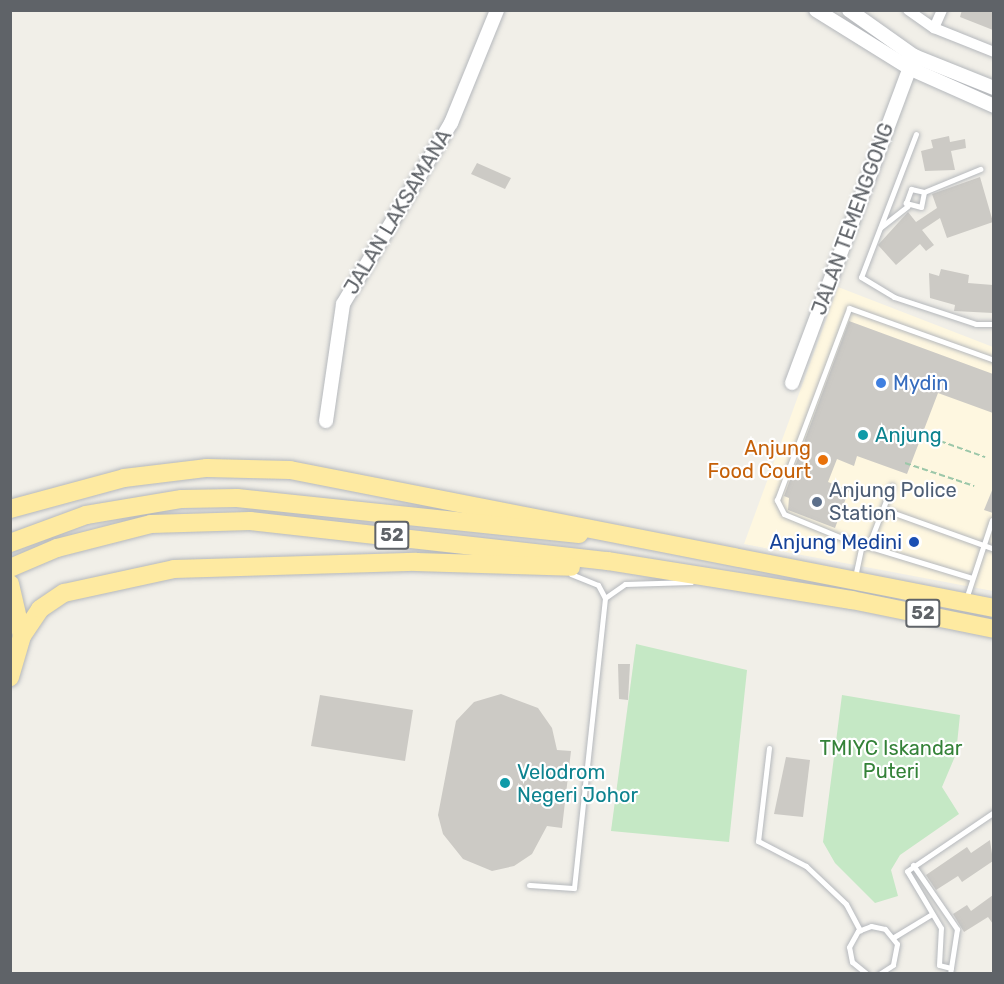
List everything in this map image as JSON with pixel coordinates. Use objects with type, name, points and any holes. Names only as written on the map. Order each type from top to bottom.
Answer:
[{"type":"highway","points":[[10,509],[124,478],[251,467],[300,471],[567,520],[609,536]]},
{"type":"highway","name":"52","points":[[10,543],[86,515],[182,499],[237,498],[609,536],[855,577],[993,608]]},
{"type":"highway","name":"52","points":[[10,568],[121,530],[218,520],[315,525],[597,560],[716,578],[993,629]]},
{"type":"highway","points":[[10,677],[22,636],[40,609],[64,593],[164,570],[256,563],[574,567],[597,560]]},
{"type":"highway","points":[[10,584],[22,636]]},
{"type":"street","name":"JALAN LAKSAMANA","points":[[326,421],[343,304],[451,123],[497,10]]},
{"type":"street","points":[[816,10],[993,106]]},
{"type":"street","points":[[849,10],[911,62],[993,88]]},
{"type":"street","points":[[908,10],[934,28],[993,52]]},
{"type":"street","points":[[934,28],[942,10]]},
{"type":"street","name":"JALAN TEMENGGONG","points":[[792,382],[911,62]]},
{"type":"lane","points":[[916,134],[881,227],[861,272],[867,285],[976,324],[993,324]]},
{"type":"lane","points":[[897,184],[908,191],[924,192],[980,169]]},
{"type":"lane","points":[[908,191],[908,206]]},
{"type":"lane","points":[[881,227],[908,206],[921,207],[924,192]]},
{"type":"lane","points":[[972,578],[865,546],[784,514],[777,500],[847,310],[993,360]]},
{"type":"lane","points":[[855,577],[865,546],[892,485]]},
{"type":"lane","points":[[883,509],[993,549]]},
{"type":"lane","points":[[965,601],[992,520]]},
{"type":"lane","points":[[546,567],[585,578],[605,598]]},
{"type":"lane","points":[[529,885],[574,888],[605,598],[625,584],[667,586],[716,578]]},
{"type":"lane","points":[[769,748],[758,841],[806,867],[846,904],[860,930]]},
{"type":"lane","points":[[914,865],[957,929],[951,971],[938,961],[942,933],[906,876],[914,865],[993,812]]},
{"type":"lane","points":[[894,937],[932,914]]},
{"type":"lane","points":[[867,974],[855,966],[849,952],[860,930],[876,926],[894,937],[897,955],[883,973]]},
{"type":"path","points":[[940,441],[985,457]]},
{"type":"path","points":[[905,463],[974,486]]},
{"type":"shaded area","points":[[838,287],[993,347],[993,591],[744,544]]},
{"type":"green space","points":[[636,644],[747,670],[729,842],[611,831]]},
{"type":"green space","name":"TMIYC Iskandar Puteri","points":[[842,695],[960,715],[956,754],[942,787],[959,814],[900,855],[891,870],[898,896],[875,903],[835,863],[823,842]]},
{"type":"building","points":[[962,10],[993,10],[993,30],[960,17]]},
{"type":"building","points":[[949,136],[950,142],[965,139],[966,148],[951,151],[955,170],[925,171],[921,151],[933,148],[931,140]]},
{"type":"building","points":[[477,163],[511,178],[505,189],[471,174]]},
{"type":"building","points":[[980,177],[993,222],[947,238],[940,218],[922,230],[934,245],[926,251],[920,244],[896,265],[878,245],[908,212],[916,222],[937,208],[932,194]]},
{"type":"building","points":[[941,269],[969,275],[968,283],[993,285],[993,313],[954,311],[955,305],[930,298],[929,273],[939,276]]},
{"type":"building","name":"Anjung","points":[[849,321],[993,374],[993,413],[938,393],[907,474],[857,456],[854,466],[837,459],[828,482],[849,490],[835,528],[788,510],[789,498],[784,496]]},
{"type":"building","points":[[993,488],[993,513],[984,510]]},
{"type":"building","points":[[618,664],[630,664],[628,700],[619,699]]},
{"type":"building","name":"Velodrom Negeri Johor","points":[[501,694],[538,708],[552,728],[557,750],[571,751],[562,828],[547,826],[532,854],[514,866],[492,871],[463,859],[443,834],[438,815],[456,721],[474,702]]},
{"type":"building","points":[[320,695],[413,710],[405,761],[311,746]]},
{"type":"building","points":[[786,757],[810,760],[803,817],[774,814]]},
{"type":"building","points":[[990,840],[993,861],[962,882],[958,876],[936,890],[926,875],[967,847],[971,853]]},
{"type":"building","points":[[993,895],[993,924],[988,917],[964,932],[953,914],[967,905],[971,911]]},
{"type":"place","name":"Mydin","points":[[881,383]]},
{"type":"place","name":"Anjung","points":[[863,435]]},
{"type":"place","name":"Anjung Food Court","points":[[823,460]]},
{"type":"place","name":"Anjung Police Station","points":[[817,502]]},
{"type":"place","name":"Anjung Medini","points":[[914,542]]},
{"type":"place","name":"Velodrom Negeri Johor","points":[[505,783]]}]
